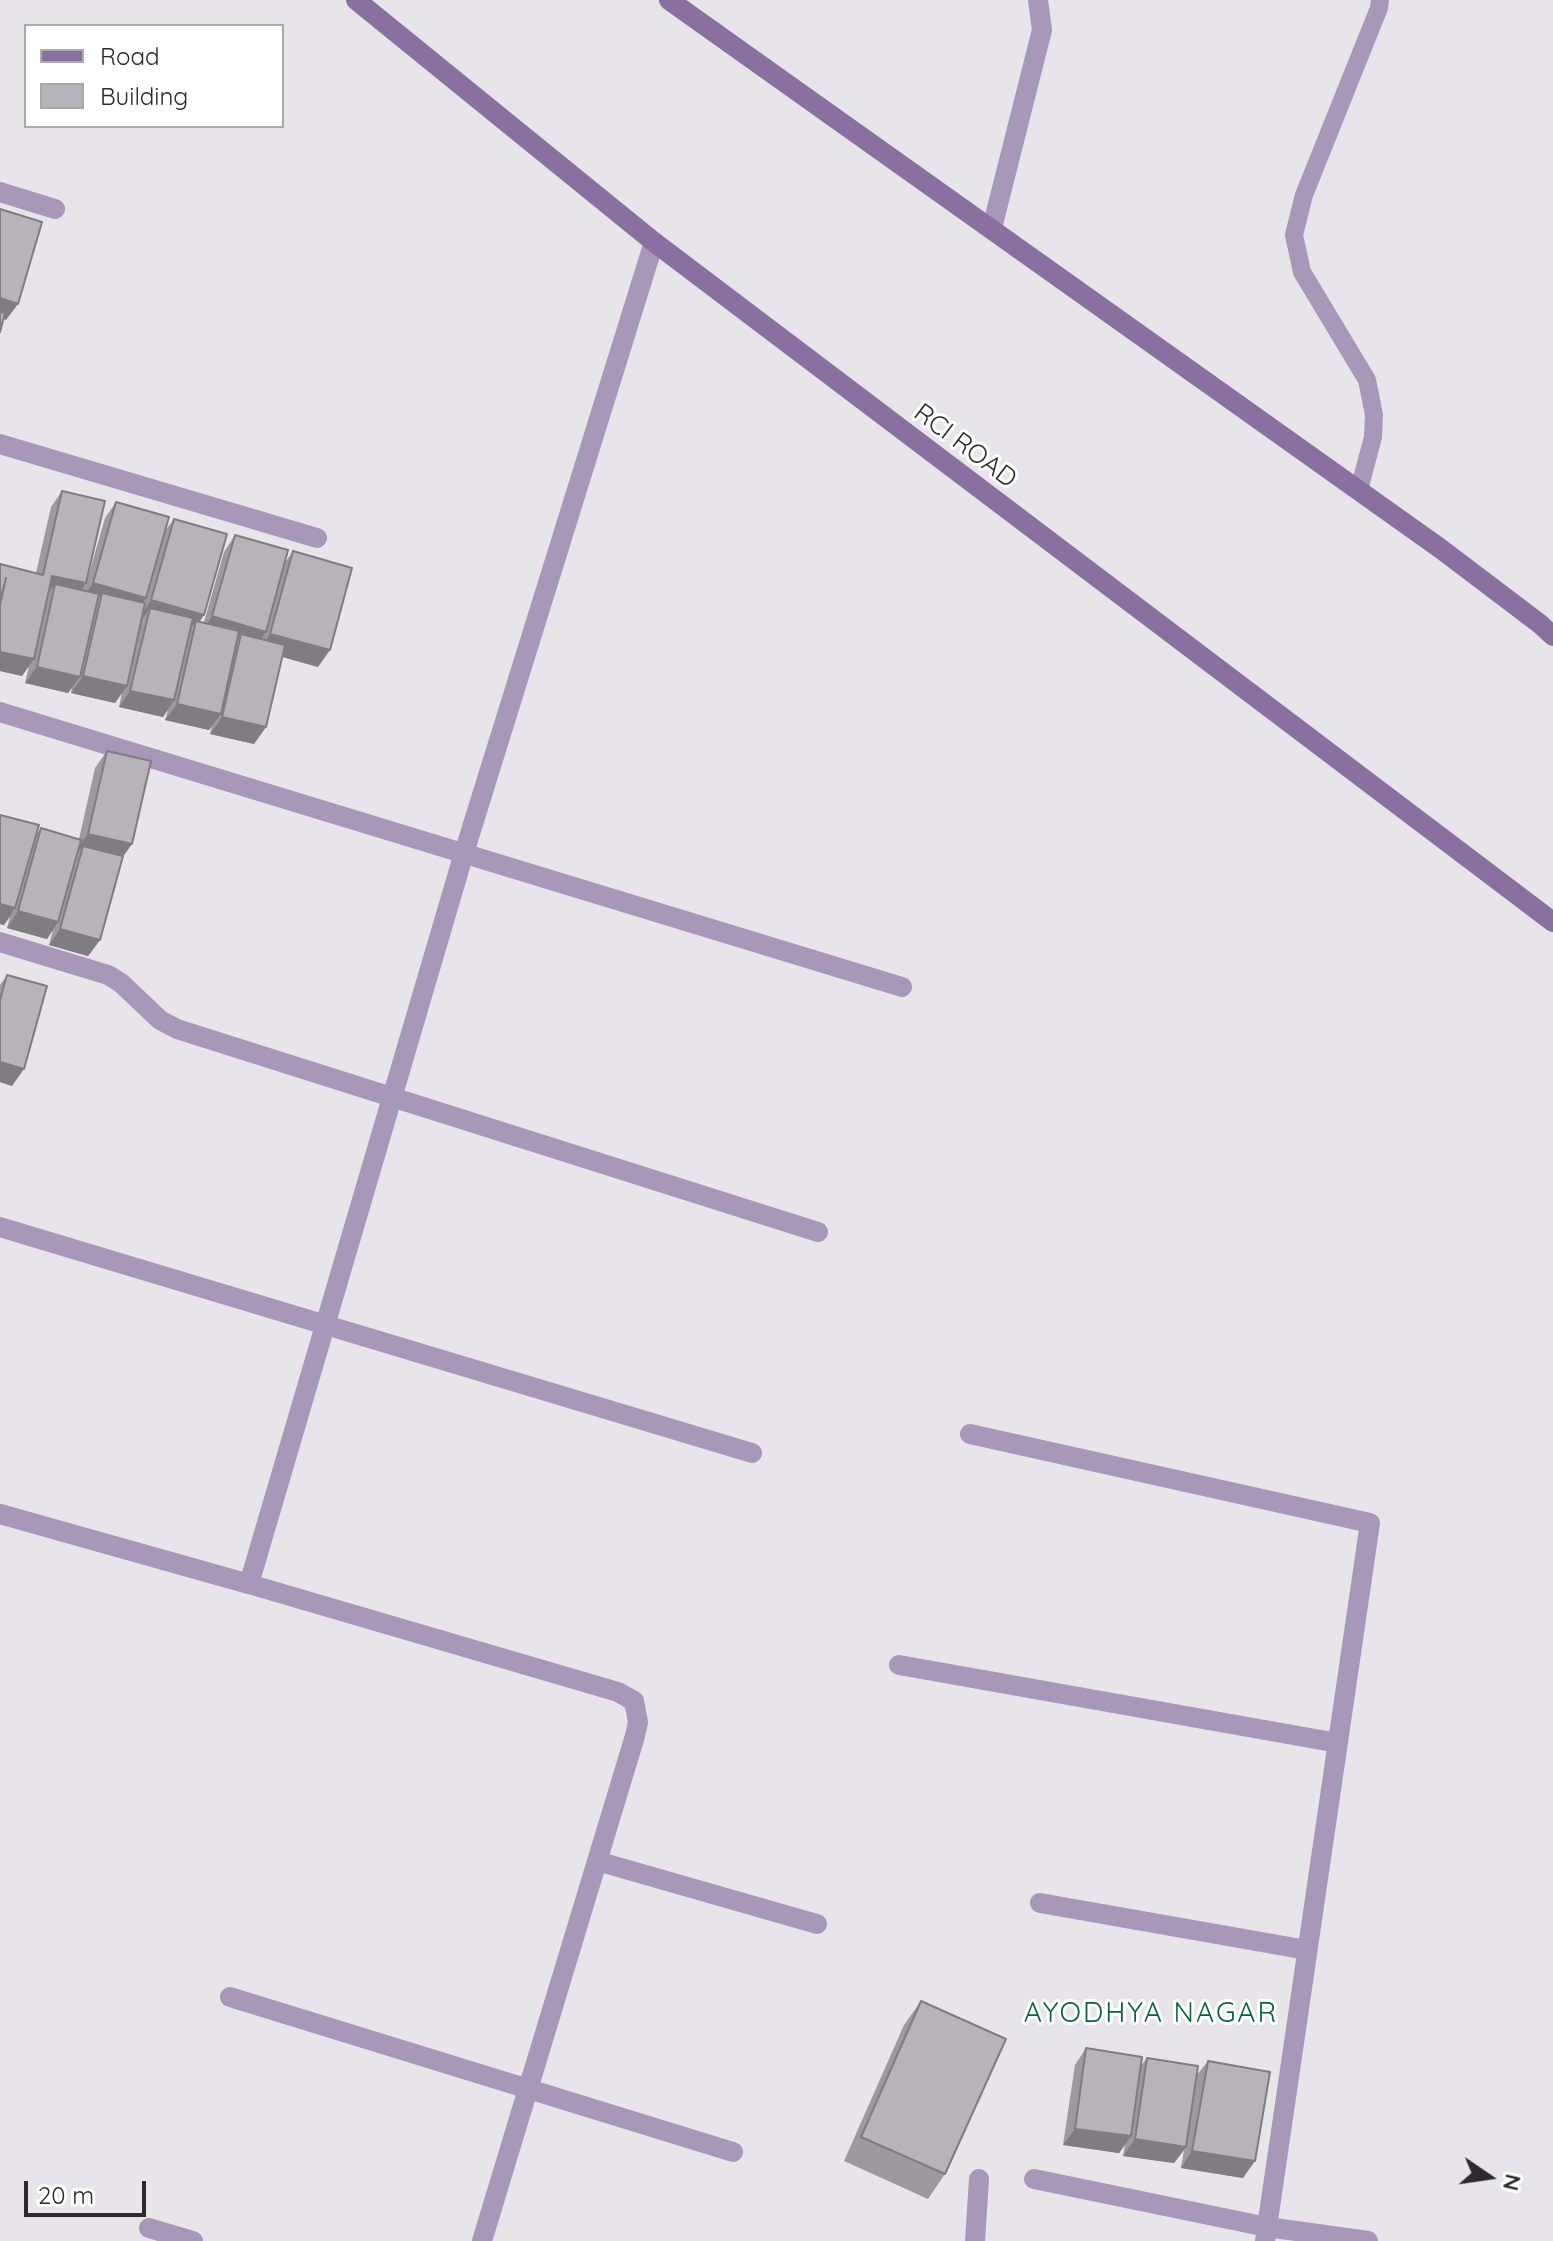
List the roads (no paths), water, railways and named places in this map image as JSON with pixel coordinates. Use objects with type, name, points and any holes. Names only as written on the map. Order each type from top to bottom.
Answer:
[{"type":"main road","name":"RCI ROAD","points":[[356,0],[654,242],[1553,922]]},
{"type":"main road","points":[[669,0],[1359,490],[1553,636]]},
{"type":"street","points":[[992,228],[1042,30],[1038,0]]},
{"type":"street","points":[[0,192],[55,209]]},
{"type":"street","points":[[249,1584],[464,853],[654,242]]},
{"type":"street","points":[[0,444],[317,538]]},
{"type":"street","points":[[0,712],[902,987]]},
{"type":"street","points":[[0,942],[108,975],[121,983],[160,1020],[177,1029],[818,1232]]},
{"type":"street","points":[[0,1227],[752,1453]]},
{"type":"street","points":[[970,1434],[1370,1523],[1266,2234]]},
{"type":"street","points":[[0,1514],[618,1692],[634,1701],[638,1722],[635,1736],[482,2241]]},
{"type":"street","points":[[899,1665],[1338,1743]]},
{"type":"street","points":[[597,1861],[817,1924]]},
{"type":"street","points":[[1040,1903],[1307,1950]]},
{"type":"street","points":[[230,1997],[733,2152]]},
{"type":"street","points":[[975,2241],[979,2179]]},
{"type":"street","points":[[1034,2179],[1266,2234],[1368,2241]]},
{"type":"street","points":[[149,2228],[193,2241]]},
{"type":"lane","points":[[1359,490],[1373,437],[1374,415],[1367,380],[1302,272],[1294,235],[1304,195],[1380,0]]},
{"type":"district","name":"AYODHYA NAGAR","points":[[1151,2014]]}]
